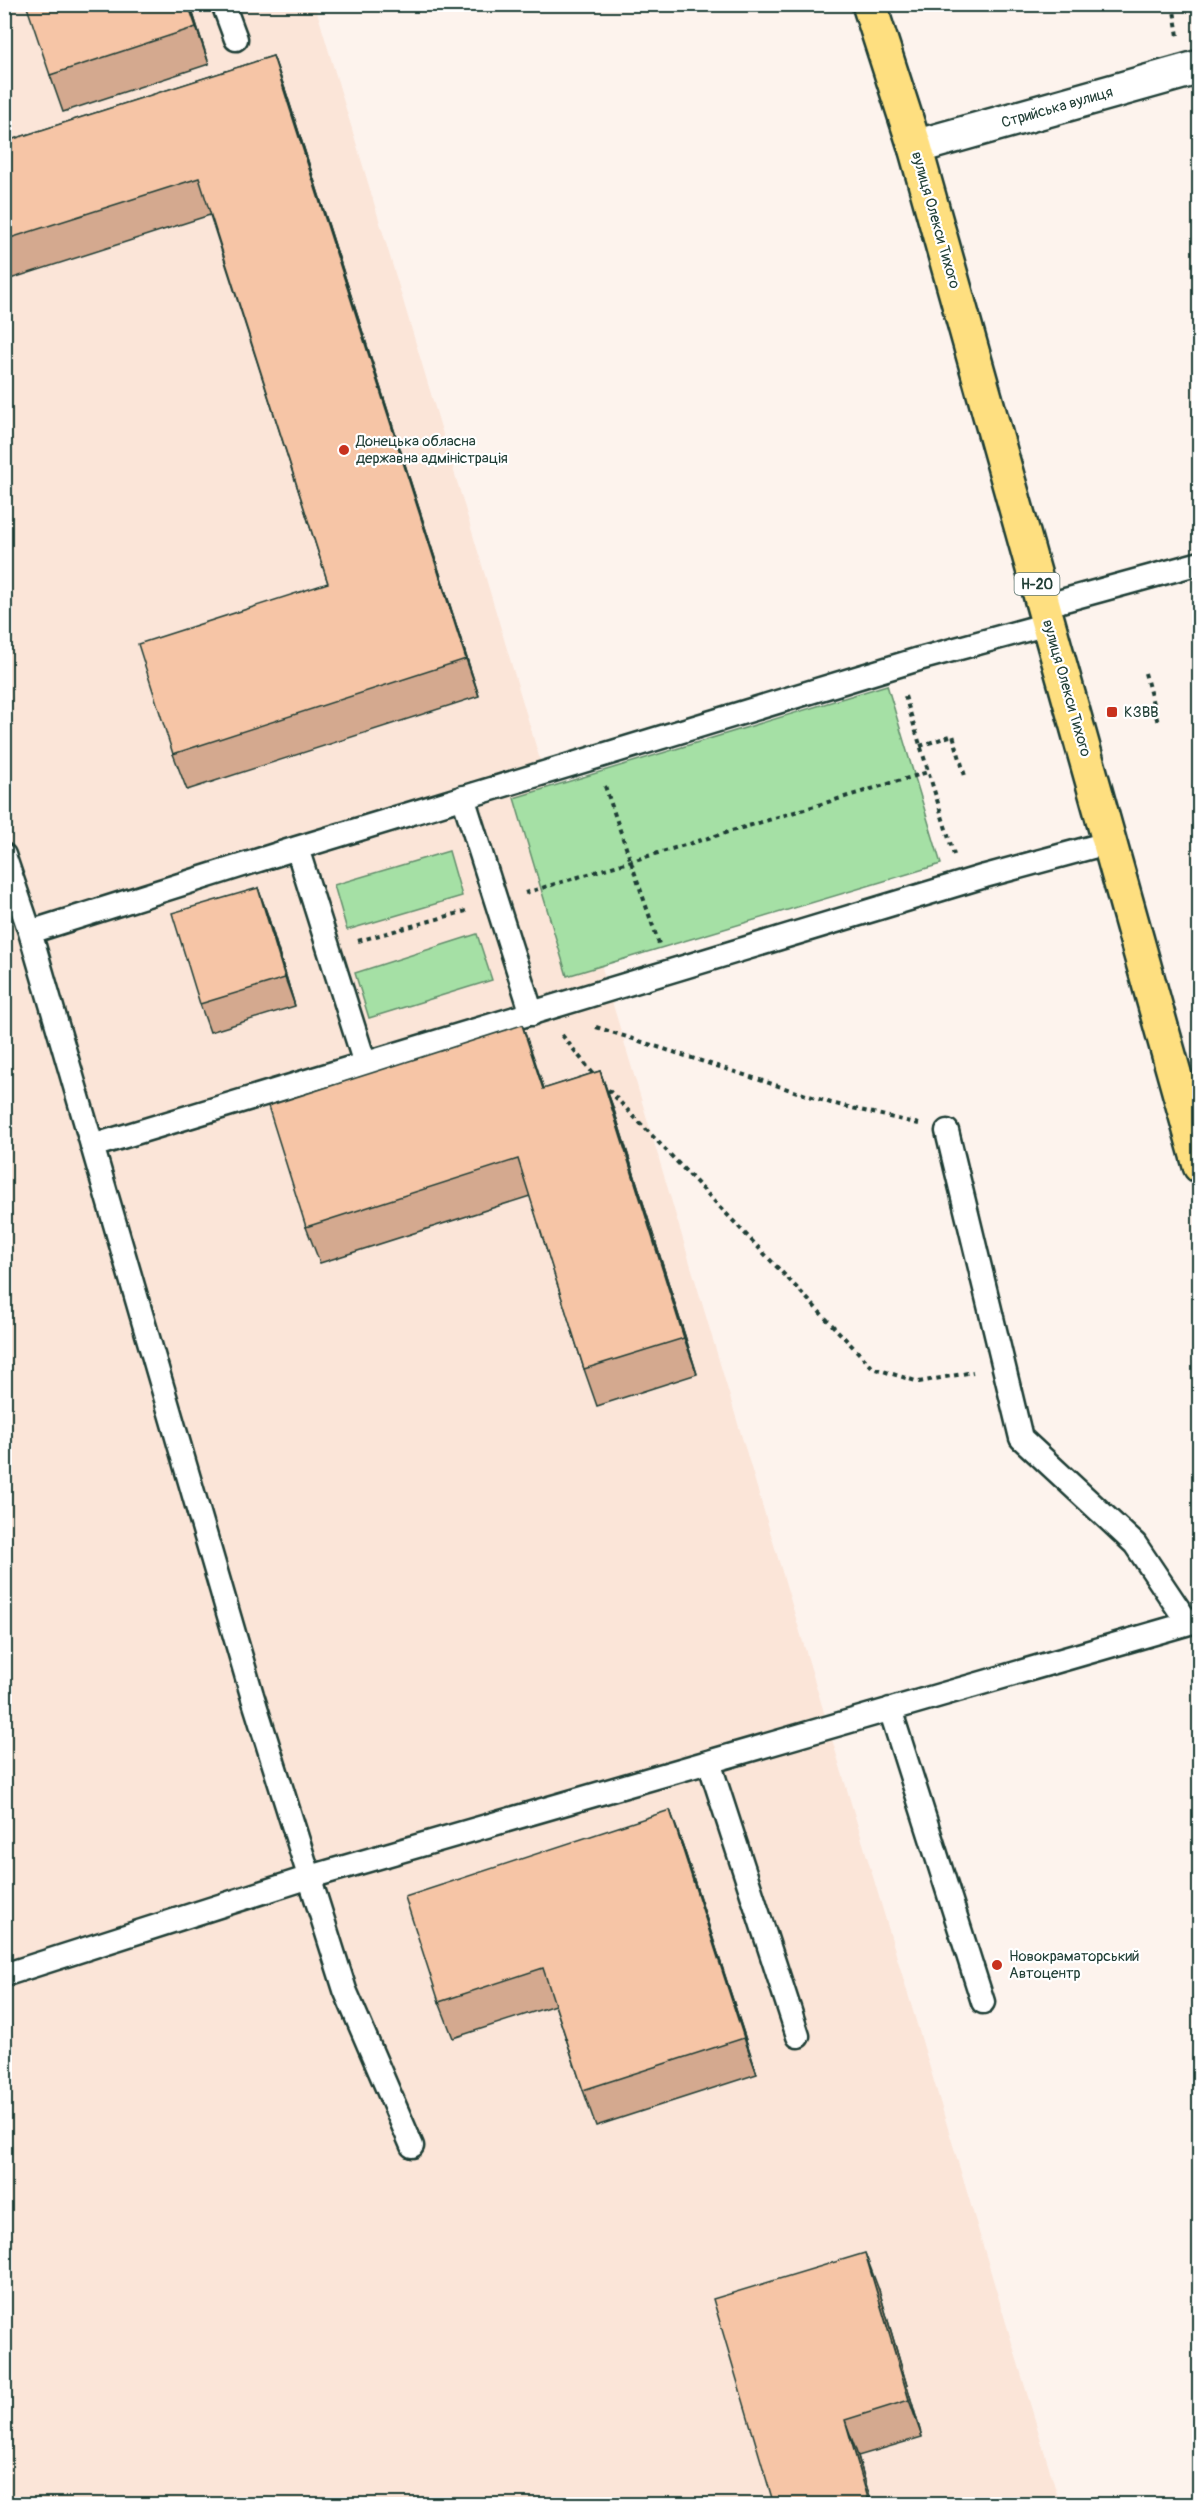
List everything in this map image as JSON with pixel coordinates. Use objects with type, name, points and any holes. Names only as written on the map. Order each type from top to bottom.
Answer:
[{"type":"main road","name":"вулиця Олекси Тихого","points":[[868,4],[915,147],[1200,1166]]},
{"type":"street","name":"Стрийська вулиця","points":[[915,147],[1200,67]]},
{"type":"lane","points":[[223,4],[236,39]]},
{"type":"lane","points":[[30,932],[463,797],[896,667],[1200,563]]},
{"type":"lane","points":[[463,797],[497,902],[538,1012]]},
{"type":"lane","points":[[92,1146],[963,883],[1110,842]]},
{"type":"lane","points":[[297,848],[365,1064]]},
{"type":"lane","points":[[4,855],[30,932],[252,1695],[345,1990],[412,2146]]},
{"type":"lane","points":[[4,1974],[310,1877],[1194,1621],[1135,1544],[1021,1438],[947,1131]]},
{"type":"lane","points":[[890,1709],[983,2002]]},
{"type":"lane","points":[[709,1762],[798,2036]]},
{"type":"path","points":[[896,667],[963,883]]},
{"type":"path","points":[[1145,673],[1158,723]]},
{"type":"path","points":[[920,746],[953,735],[965,776]]},
{"type":"path","points":[[595,757],[669,972]]},
{"type":"path","points":[[329,950],[497,902],[928,772]]},
{"type":"path","points":[[538,1012],[831,1103],[947,1131]]},
{"type":"path","points":[[538,1012],[583,1063],[873,1368],[919,1382],[1004,1366]]},
{"type":"shaded area","points":[[5,5],[315,5],[1060,2504],[5,2504]]},
{"type":"green space","points":[[887,685],[941,864],[567,976],[514,798]]},
{"type":"green space","points":[[449,851],[462,896],[347,930],[334,885]]},
{"type":"green space","points":[[477,934],[492,980],[369,1018],[355,973]]},
{"type":"building","points":[[26,4],[188,4],[196,27],[50,75]]},
{"type":"building","name":"Донецька обласна державна адміністрація","points":[[273,56],[466,659],[173,754],[138,644],[328,583],[199,178],[4,240],[4,142]]},
{"type":"building","points":[[258,888],[285,978],[200,1004],[172,913]]},
{"type":"building","points":[[522,1025],[543,1089],[600,1071],[684,1338],[584,1369],[518,1159],[306,1227],[268,1106]]},
{"type":"building","points":[[670,1810],[744,2038],[583,2090],[543,1968],[439,2002],[405,1897]]},
{"type":"building","points":[[865,2253],[909,2400],[845,2420],[870,2505],[774,2505],[713,2299]]},
{"type":"place","name":"Донецька обласна державна адміністрація","points":[[344,450]]},
{"type":"place","name":"КЗВВ","points":[[1112,712]]},
{"type":"place","name":"Новокраматорський Автоцентр","points":[[997,1965]]}]
